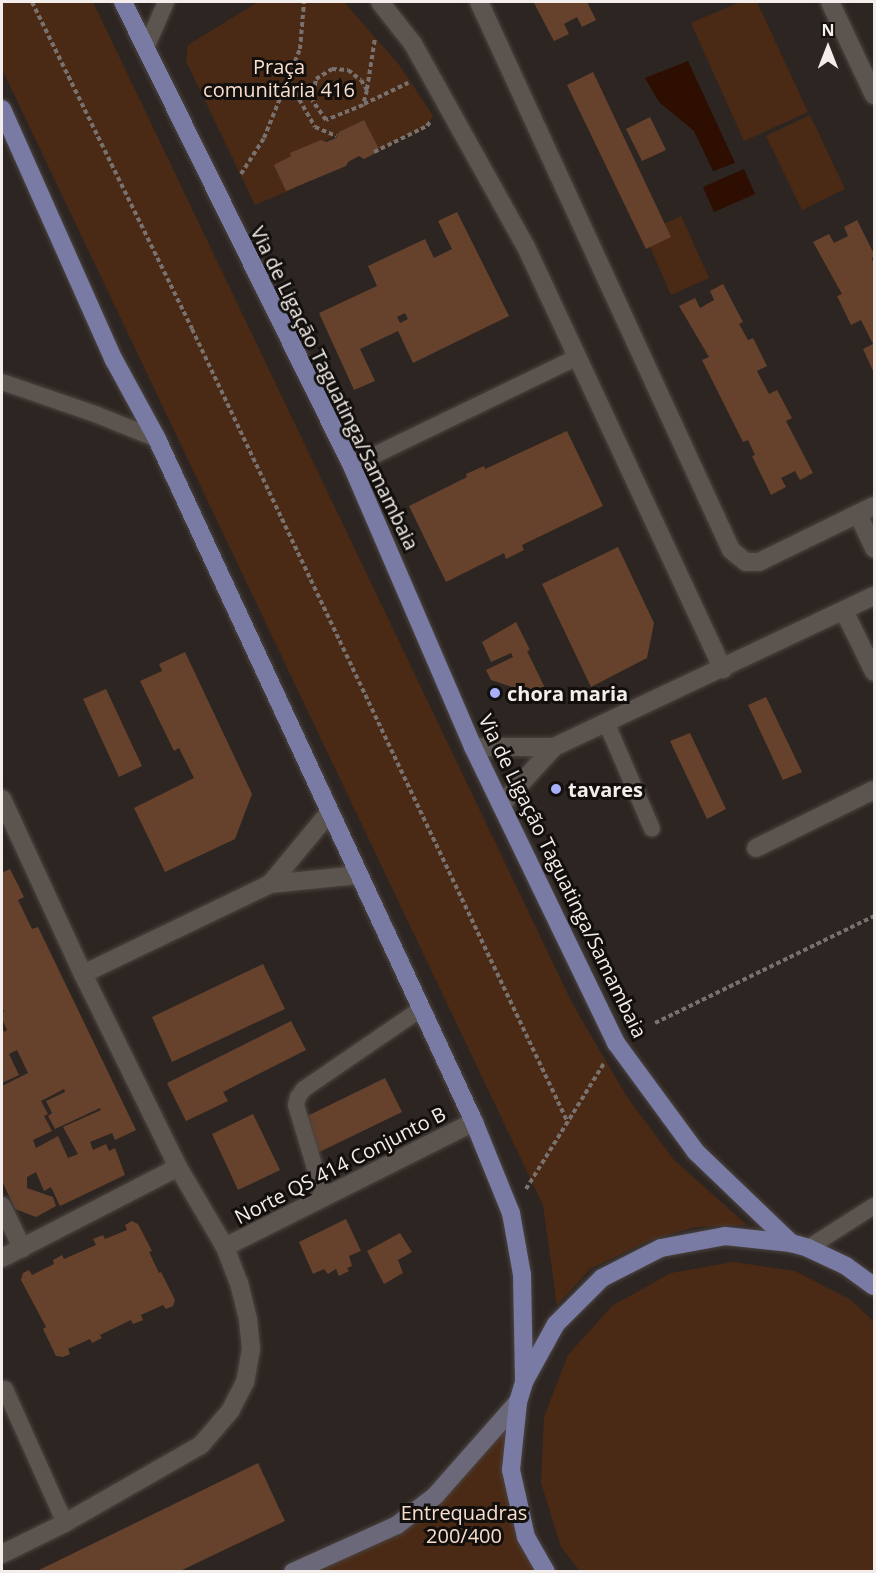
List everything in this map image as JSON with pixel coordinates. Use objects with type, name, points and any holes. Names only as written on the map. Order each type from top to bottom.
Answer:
[{"type":"main road","name":"Via de Ligação Taguatinga/Samambaia","points":[[123,2],[352,466],[473,747],[616,1042],[696,1152],[800,1246]]},
{"type":"main road","points":[[2,109],[114,360],[156,439],[328,813],[474,1122],[511,1213],[522,1275],[524,1382]]},
{"type":"main road","points":[[546,1572],[526,1537],[512,1470],[518,1402],[524,1382],[555,1324],[602,1278],[661,1248],[725,1236],[800,1246],[846,1266],[874,1286]]},
{"type":"main road","points":[[293,1572],[397,1525],[435,1496],[518,1402]]},
{"type":"street","points":[[380,2],[419,54],[526,247],[723,669]]},
{"type":"street","points":[[479,2],[731,550],[746,562],[759,562],[874,506]]},
{"type":"street","points":[[830,2],[874,95]]},
{"type":"street","points":[[858,514],[874,548]]},
{"type":"street","points":[[502,804],[554,747],[874,596]]},
{"type":"street","points":[[844,611],[874,672]]},
{"type":"street","points":[[473,747],[554,747]]},
{"type":"street","points":[[756,848],[874,790]]},
{"type":"street","points":[[2,799],[82,974],[178,1167],[225,1247],[239,1283],[248,1320],[251,1349],[244,1382],[231,1410],[201,1445],[65,1523],[2,1554]]},
{"type":"street","points":[[270,884],[328,813]]},
{"type":"street","points":[[82,974],[270,884],[359,875]]},
{"type":"street","name":"Norte QS 414 Conjunto B","points":[[225,1247],[474,1122]]},
{"type":"street","points":[[2,1258],[178,1167]]},
{"type":"street","points":[[2,1206],[22,1248]]},
{"type":"lane","points":[[146,48],[166,2]]},
{"type":"lane","points":[[352,466],[577,357]]},
{"type":"lane","points":[[2,382],[95,414],[156,439]]},
{"type":"lane","points":[[606,722],[652,829]]},
{"type":"lane","points":[[324,1198],[296,1105],[298,1097],[304,1089],[421,1009]]},
{"type":"lane","points":[[800,1246],[874,1206]]},
{"type":"lane","points":[[5,1389],[65,1523]]},
{"type":"path","points":[[32,2],[197,339],[568,1123]]},
{"type":"path","points":[[241,174],[264,138],[300,49],[304,2]]},
{"type":"path","points":[[363,105],[375,38]]},
{"type":"path","points":[[367,90],[361,80],[348,70],[332,69],[316,79],[312,100],[326,120],[410,82]]},
{"type":"path","points":[[288,79],[315,127],[336,136]]},
{"type":"path","points":[[374,152],[427,126],[433,116]]},
{"type":"path","points":[[655,1023],[874,916]]},
{"type":"path","points":[[511,1213],[616,1042]]},
{"type":"green space","points":[[2,2],[93,2],[573,1005],[627,1097],[674,1160],[747,1225],[695,1227],[650,1240],[590,1269],[557,1305],[543,1205],[2,69]]},
{"type":"green space","name":"Praça comunitária 416","points":[[258,2],[344,2],[400,66],[433,116],[427,126],[374,152],[361,124],[283,160],[295,188],[255,205],[186,61],[188,45]]},
{"type":"green space","points":[[740,2],[757,2],[808,112],[744,141],[691,23]]},
{"type":"green space","points":[[810,115],[845,189],[802,210],[766,136]]},
{"type":"green space","points":[[681,216],[709,278],[671,295],[644,233]]},
{"type":"green space","points":[[733,1262],[795,1271],[851,1300],[874,1322],[874,1571],[580,1571],[561,1547],[541,1483],[544,1417],[568,1355],[612,1306],[671,1273]]},
{"type":"green space","name":"Entrequadras 200/400","points":[[511,1417],[509,1506],[540,1571],[288,1572],[393,1522]]},
{"type":"shaded area","points":[[688,61],[735,163],[713,171],[694,131],[659,102],[645,78]]},
{"type":"shaded area","points":[[744,169],[755,194],[714,212],[703,187]]},
{"type":"building","points":[[587,2],[596,20],[582,27],[577,17],[564,24],[569,34],[554,41],[534,3]]},
{"type":"building","points":[[593,72],[671,237],[646,249],[567,85]]},
{"type":"building","points":[[650,117],[666,150],[642,161],[626,129]]},
{"type":"building","points":[[364,120],[380,151],[364,159],[359,156],[348,162],[346,166],[286,191],[274,165],[291,156],[290,153],[321,140],[326,142],[336,138],[339,132]]},
{"type":"building","points":[[457,212],[509,316],[413,363],[398,331],[360,349],[375,381],[354,390],[319,313],[377,286],[368,266],[425,239],[434,258],[452,249],[438,221]],"holes":[[[405,313],[408,319],[400,323],[397,317]]]},
{"type":"building","points":[[857,220],[874,254],[872,259],[874,265],[874,373],[863,349],[873,344],[861,320],[851,325],[837,296],[842,294],[813,242],[829,234],[834,243],[848,236],[844,227]]},
{"type":"building","points":[[723,284],[743,322],[739,324],[748,340],[753,338],[767,366],[757,371],[769,394],[777,390],[792,418],[786,421],[813,473],[800,480],[795,471],[781,478],[786,487],[771,495],[752,456],[755,455],[748,440],[743,442],[702,360],[709,357],[679,306],[695,298],[700,308],[714,300],[710,291]]},
{"type":"building","points":[[567,431],[603,506],[522,545],[524,550],[506,559],[504,553],[446,582],[409,506],[467,477],[466,474],[484,466],[485,469]]},
{"type":"building","points":[[618,547],[654,623],[647,658],[591,687],[542,584]]},
{"type":"building","points":[[516,622],[547,692],[539,696],[491,680],[486,670],[513,657],[511,653],[491,662],[482,642]]},
{"type":"building","points":[[185,652],[252,794],[235,839],[165,872],[134,808],[194,778],[179,748],[174,751],[140,681],[162,671],[159,664]]},
{"type":"building","points":[[106,689],[142,766],[119,777],[83,699]]},
{"type":"building","points":[[766,697],[802,772],[783,780],[748,705]]},
{"type":"building","points":[[690,733],[726,809],[707,819],[670,741]]},
{"type":"building","points":[[2,869],[3,872],[10,869],[24,897],[18,900],[32,929],[38,927],[136,1130],[115,1140],[112,1133],[90,1142],[93,1150],[106,1144],[109,1151],[115,1148],[125,1175],[60,1206],[51,1187],[44,1191],[36,1172],[27,1177],[27,1188],[53,1197],[56,1206],[36,1217],[15,1209],[2,1181],[2,1086],[28,1073],[17,1050],[9,1054],[19,1075],[2,1083],[2,1026],[4,1032],[7,1030],[2,1019],[4,1012],[2,1006]],"holes":[[[64,1089],[65,1092],[46,1101],[52,1113],[48,1116],[55,1129],[100,1108],[101,1110],[63,1127],[78,1154],[68,1158],[58,1136],[36,1148],[33,1140],[52,1131],[44,1116],[48,1114],[41,1101]]]},
{"type":"building","points":[[263,964],[285,1009],[172,1062],[152,1017]]},
{"type":"building","points":[[291,1021],[306,1050],[223,1092],[228,1101],[186,1121],[167,1083]]},
{"type":"building","points":[[385,1078],[402,1112],[309,1157],[293,1123]]},
{"type":"building","points":[[253,1114],[280,1170],[238,1190],[212,1134]]},
{"type":"building","points":[[346,1219],[361,1251],[349,1256],[352,1266],[347,1268],[349,1271],[339,1276],[336,1269],[328,1274],[324,1269],[313,1274],[299,1242]]},
{"type":"building","points":[[132,1221],[138,1224],[152,1251],[149,1252],[175,1300],[173,1306],[166,1309],[163,1305],[141,1315],[143,1320],[133,1324],[131,1320],[100,1335],[102,1338],[92,1343],[90,1339],[68,1349],[70,1354],[63,1357],[56,1356],[43,1329],[46,1327],[21,1280],[23,1273],[29,1270],[32,1275],[54,1264],[53,1260],[62,1255],[64,1259],[96,1245],[93,1239],[103,1235],[105,1239],[127,1230],[125,1225]]},
{"type":"building","points":[[400,1233],[412,1252],[398,1260],[403,1273],[384,1284],[367,1251]]},
{"type":"building","points":[[258,1463],[285,1521],[178,1572],[35,1572]]},
{"type":"place","name":"chora maria","points":[[495,693]]},
{"type":"place","name":"tavares","points":[[556,789]]}]
